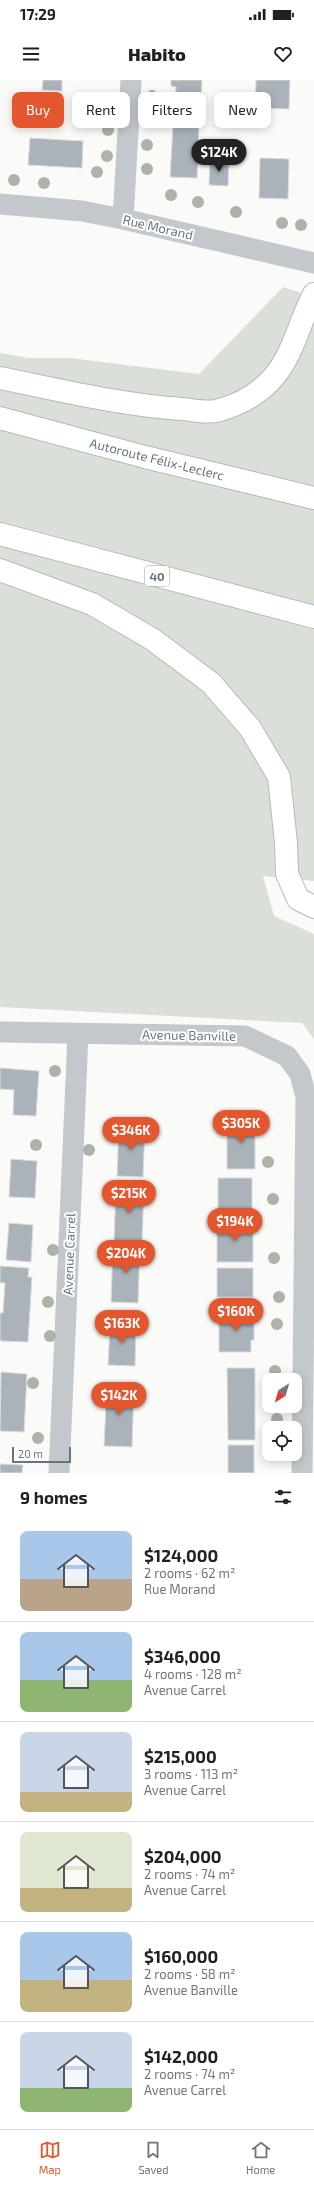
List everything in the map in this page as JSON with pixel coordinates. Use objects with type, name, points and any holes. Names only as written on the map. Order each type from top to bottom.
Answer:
[{"type":"highway","points":[[0,378],[126,402],[168,408],[215,411],[243,401],[258,392],[272,379],[290,351],[303,316],[314,294]]},
{"type":"highway","name":"Autoroute Félix-Leclerc","points":[[0,418],[144,457],[314,498]]},
{"type":"highway","name":"40","points":[[0,534],[314,617]]},
{"type":"highway","points":[[0,570],[92,604],[152,639],[211,683],[250,728],[279,777],[286,843],[287,874],[298,899],[314,907]]},
{"type":"street","points":[[123,218],[131,80]]},
{"type":"street","name":"Rue Morand","points":[[0,204],[82,211],[123,218],[314,263]]},
{"type":"street","name":"Avenue Banville","points":[[0,1032],[245,1036],[287,1056],[300,1074],[306,1097],[302,1473]]},
{"type":"street","name":"Avenue Carrel","points":[[59,1473],[78,1034]]},
{"type":"shaded area","points":[[283,287],[314,297],[314,881],[263,876],[274,916],[314,934],[314,1039],[302,1023],[0,1007],[0,353],[29,358],[70,358],[199,374]]},
{"type":"building","points":[[43,80],[62,80],[62,91],[42,90]]},
{"type":"building","points":[[171,80],[202,80],[201,92],[176,92],[176,87],[171,86]]},
{"type":"building","points":[[256,80],[290,80],[289,109],[271,108],[271,92],[256,92]]},
{"type":"building","points":[[173,128],[199,128],[197,178],[170,177]]},
{"type":"building","points":[[30,138],[83,141],[82,168],[28,165]]},
{"type":"building","points":[[260,158],[289,159],[288,199],[259,198]]},
{"type":"building","points":[[210,160],[229,161],[228,186],[209,185]]},
{"type":"building","points":[[0,1068],[39,1071],[36,1116],[13,1115],[14,1090],[0,1089]]},
{"type":"building","points":[[255,1119],[255,1169],[227,1169],[227,1120]]},
{"type":"building","points":[[119,1125],[145,1126],[143,1177],[117,1176]]},
{"type":"building","points":[[11,1159],[37,1161],[35,1198],[9,1197]]},
{"type":"building","points":[[218,1178],[252,1178],[252,1216],[218,1216]]},
{"type":"building","points":[[116,1185],[144,1186],[142,1243],[114,1242]]},
{"type":"building","points":[[9,1223],[33,1225],[31,1262],[6,1260]]},
{"type":"building","points":[[217,1223],[253,1223],[253,1262],[217,1262]]},
{"type":"building","points":[[113,1246],[140,1247],[138,1303],[111,1302]]},
{"type":"building","points":[[0,1266],[29,1268],[28,1277],[32,1277],[28,1342],[1,1341],[0,1339],[0,1313],[3,1313],[5,1283],[0,1283]]},
{"type":"building","points":[[217,1268],[253,1268],[253,1297],[217,1297]]},
{"type":"building","points":[[219,1313],[254,1313],[254,1340],[251,1340],[251,1352],[219,1352]]},
{"type":"building","points":[[115,1320],[133,1320],[133,1328],[136,1328],[135,1366],[108,1365],[110,1327],[115,1327]]},
{"type":"building","points":[[227,1368],[255,1368],[255,1440],[228,1440]]},
{"type":"building","points":[[1,1372],[27,1374],[24,1432],[0,1431]]},
{"type":"building","points":[[107,1385],[134,1386],[132,1447],[104,1446]]},
{"type":"building","points":[[228,1445],[254,1445],[254,1473],[228,1473]]},
{"type":"building","points":[[0,1464],[23,1465],[22,1473],[0,1473]]}]
